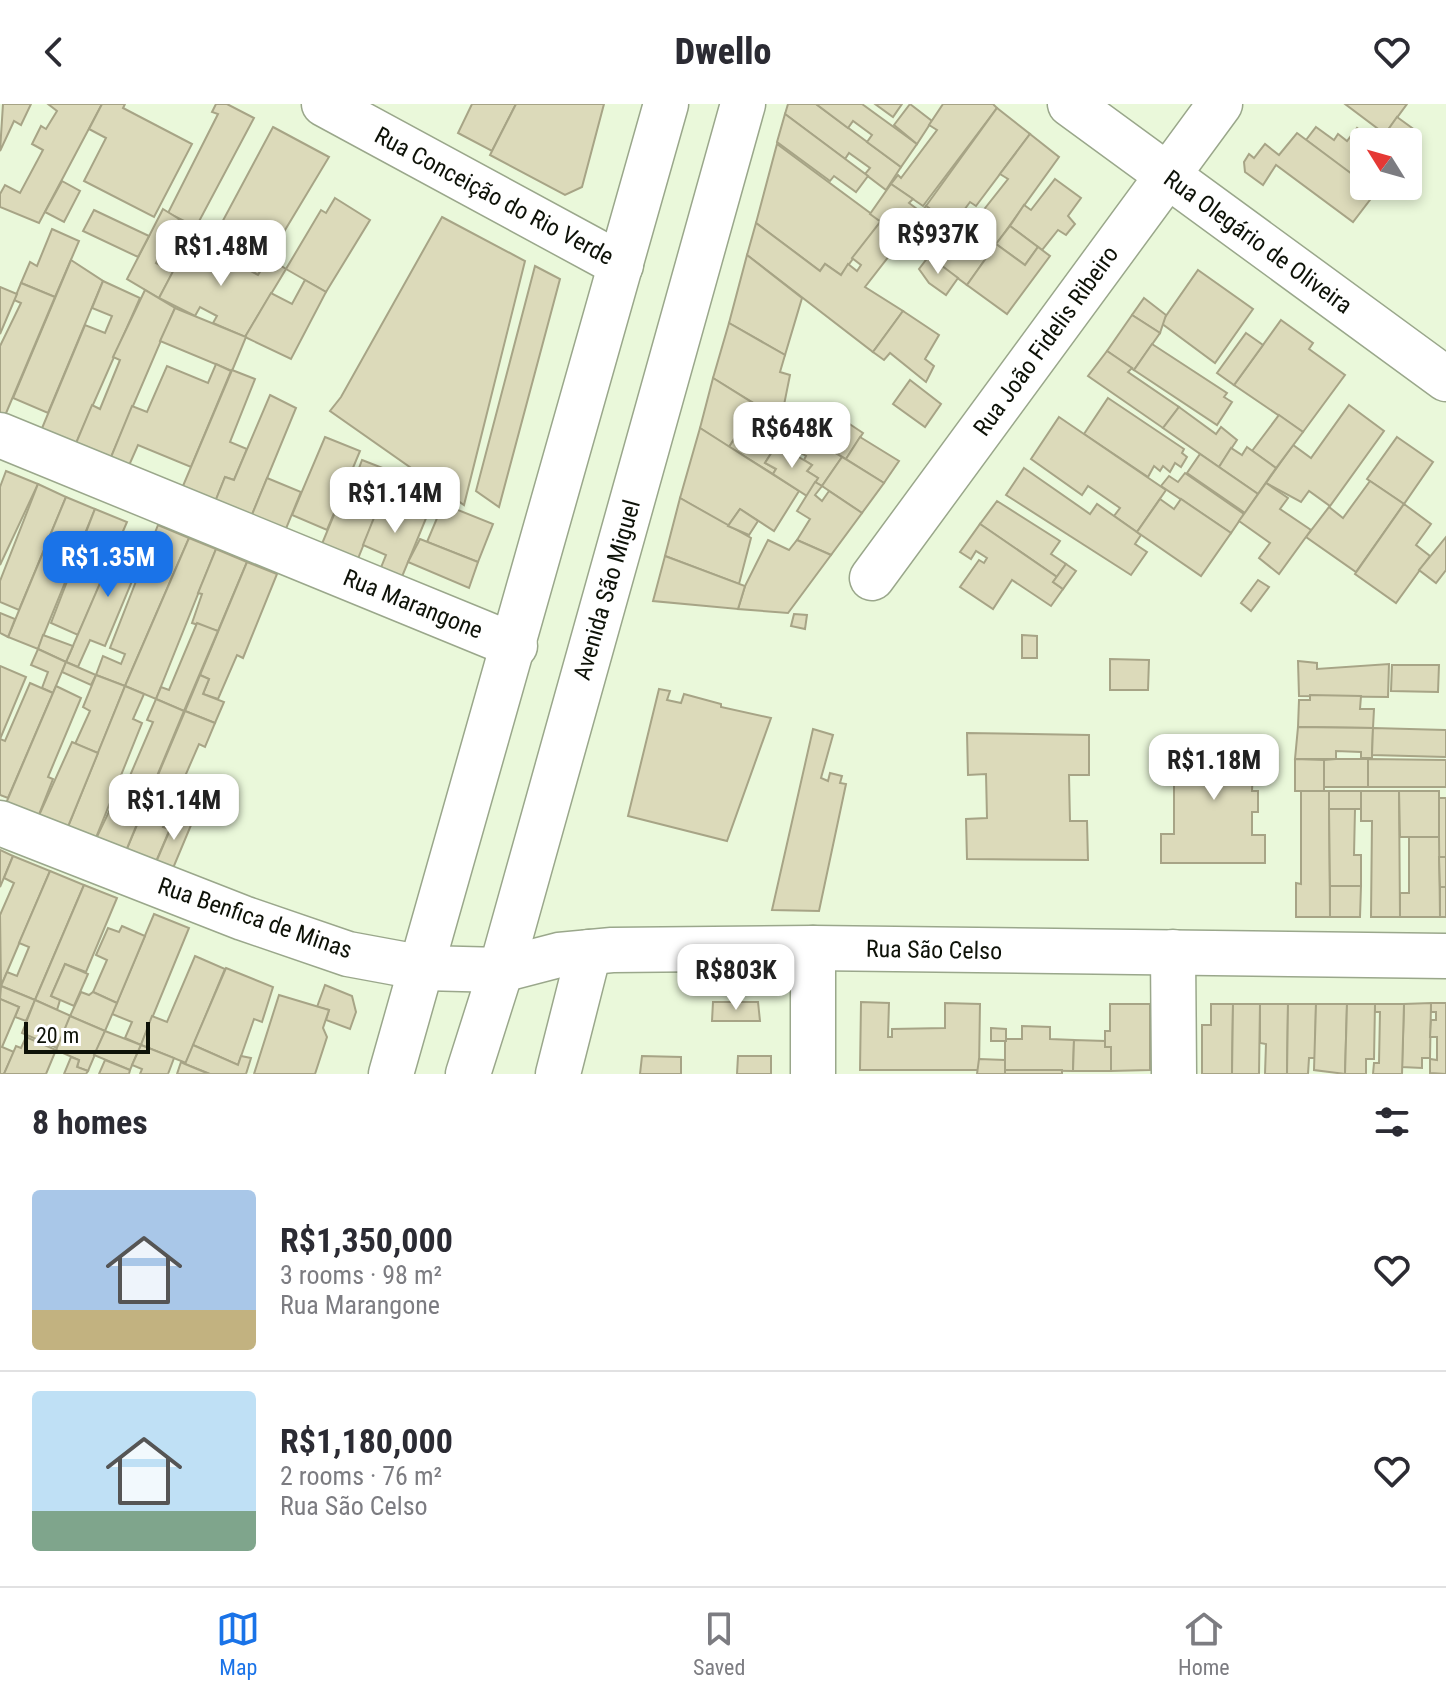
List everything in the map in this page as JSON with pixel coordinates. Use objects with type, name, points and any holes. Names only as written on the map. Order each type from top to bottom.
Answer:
[{"type":"street","name":"Rua Conceição do Rio Verde","points":[[324,104],[621,265]]},
{"type":"street","points":[[391,1074],[424,968],[666,104]]},
{"type":"street","name":"Avenida São Miguel","points":[[468,1074],[501,970],[743,104]]},
{"type":"street","name":"Rua Olegário de Oliveira","points":[[1070,104],[1446,379]]},
{"type":"street","name":"Rua João Fidelis Ribeiro","points":[[872,578],[1220,104]]},
{"type":"street","name":"Rua Marangone","points":[[0,435],[515,646]]},
{"type":"street","name":"Rua Benfica de Minas","points":[[0,823],[243,918],[348,954],[424,968]]},
{"type":"street","points":[[813,948],[813,1074]]},
{"type":"street","name":"Rua São Celso","points":[[424,968],[501,970],[559,955],[589,952],[813,948],[1446,956]]},
{"type":"street","points":[[558,1074],[589,952]]},
{"type":"street","points":[[1173,952],[1174,1074]]},
{"type":"building","points":[[3,104],[31,104],[21,125],[14,121],[0,151]]},
{"type":"building","points":[[48,104],[102,104],[39,223],[0,207],[0,194],[5,185],[20,193],[43,150],[32,144],[41,126],[46,129],[57,111]]},
{"type":"building","points":[[102,104],[125,104],[123,108],[192,144],[154,217],[84,181],[106,138],[89,129]]},
{"type":"building","points":[[216,104],[227,104],[254,118],[196,227],[168,213],[218,114],[212,112]]},
{"type":"building","points":[[472,104],[516,104],[492,151],[458,133]]},
{"type":"building","points":[[516,104],[604,104],[582,187],[565,195],[490,155]]},
{"type":"building","points":[[788,104],[816,104],[901,167],[886,190],[865,174],[870,168],[849,153],[845,159],[785,114]]},
{"type":"building","points":[[816,104],[862,104],[917,144],[901,167],[867,142],[872,135],[853,121],[848,128]]},
{"type":"building","points":[[875,104],[902,104],[893,117]]},
{"type":"building","points":[[910,104],[932,121],[917,144],[894,125]]},
{"type":"building","points":[[943,104],[993,104],[997,108],[923,206],[891,184],[898,175],[901,178],[937,130],[929,125]]},
{"type":"building","points":[[1345,104],[1407,104],[1389,128],[1377,128]]},
{"type":"building","points":[[997,108],[1030,134],[976,206],[970,202],[953,225],[926,206]]},
{"type":"building","points":[[785,114],[868,176],[856,192],[834,176],[830,181],[777,142]]},
{"type":"building","points":[[1397,117],[1412,128],[1389,128]]},
{"type":"building","points":[[273,127],[329,157],[258,275],[250,270],[253,263],[212,241]]},
{"type":"building","points":[[1316,127],[1334,140],[1338,134],[1347,141],[1350,137],[1350,173],[1306,140]]},
{"type":"building","points":[[1297,133],[1350,173],[1350,200],[1370,200],[1353,222],[1276,165],[1263,185],[1245,172],[1244,162],[1249,154],[1254,158],[1265,144],[1279,155]]},
{"type":"building","points":[[1030,134],[1059,157],[992,250],[967,231],[1008,179],[1000,174]]},
{"type":"building","points":[[777,144],[881,221],[841,275],[825,264],[820,271],[756,223]]},
{"type":"building","points":[[1055,179],[1081,198],[1068,216],[1075,224],[1066,235],[1058,230],[1042,250],[1010,226],[1024,205],[1031,210]]},
{"type":"building","points":[[62,181],[80,191],[64,222],[45,212]]},
{"type":"building","points":[[891,184],[913,199],[909,203],[921,212],[903,238],[870,214]]},
{"type":"building","points":[[335,198],[370,220],[326,292],[286,269],[321,210],[326,213]]},
{"type":"building","points":[[926,206],[960,230],[936,262],[903,238]]},
{"type":"building","points":[[163,209],[179,219],[156,263],[173,272],[159,298],[127,279]]},
{"type":"building","points":[[94,210],[149,236],[138,257],[83,231]]},
{"type":"building","points":[[442,217],[525,261],[464,505],[330,411],[341,397]]},
{"type":"building","points":[[881,221],[903,238],[865,287],[903,311],[873,352],[747,255],[756,223],[820,271],[825,264],[841,275],[848,264],[857,271],[861,265],[852,258]]},
{"type":"building","points":[[1010,226],[1038,247],[1025,265],[996,244]]},
{"type":"building","points":[[52,229],[79,241],[55,297],[21,283],[30,262],[37,266]]},
{"type":"building","points":[[976,238],[992,250],[967,285],[936,262],[947,247],[952,251],[957,244],[967,251]]},
{"type":"building","points":[[190,239],[258,275],[269,258],[286,269],[245,337],[213,323],[217,316],[200,307],[195,316],[159,298]]},
{"type":"building","points":[[996,244],[1025,265],[1038,247],[1050,256],[1007,314],[967,285]]},
{"type":"building","points":[[747,255],[802,298],[785,355],[729,323]]},
{"type":"building","points":[[929,256],[958,278],[946,295],[929,283],[919,269]]},
{"type":"building","points":[[71,260],[103,281],[48,413],[13,398]]},
{"type":"building","points":[[535,266],[560,279],[499,507],[476,491]]},
{"type":"building","points":[[1198,270],[1253,309],[1215,363],[1161,323]]},
{"type":"building","points":[[305,280],[326,292],[291,359],[245,337],[271,293],[292,304]]},
{"type":"building","points":[[103,281],[140,298],[74,448],[40,433],[85,325],[105,333],[112,316],[92,308]]},
{"type":"building","points":[[21,283],[55,297],[4,418],[0,417],[0,346],[21,303],[14,300]]},
{"type":"building","points":[[0,287],[17,294],[0,334]]},
{"type":"building","points":[[145,290],[175,308],[109,462],[74,448],[92,405],[100,409],[120,360],[113,357]]},
{"type":"building","points":[[1144,298],[1166,315],[1160,333],[1132,315]]},
{"type":"building","points":[[175,308],[246,337],[232,371],[160,341]]},
{"type":"building","points":[[903,311],[939,335],[925,359],[934,366],[926,382],[890,353],[884,360],[873,352]]},
{"type":"building","points":[[1132,315],[1160,333],[1134,370],[1107,351]]},
{"type":"building","points":[[1281,320],[1313,343],[1309,349],[1345,375],[1303,432],[1234,385]]},
{"type":"building","points":[[729,323],[785,355],[780,372],[790,375],[781,420],[713,378]]},
{"type":"building","points":[[1246,333],[1263,345],[1234,385],[1217,373]]},
{"type":"building","points":[[1152,344],[1227,393],[1224,397],[1232,402],[1217,425],[1134,370]]},
{"type":"building","points":[[1107,351],[1132,368],[1128,372],[1179,407],[1163,428],[1088,376]]},
{"type":"building","points":[[216,364],[231,371],[191,467],[138,445],[127,470],[109,462],[132,406],[147,412],[167,366],[208,383]]},
{"type":"building","points":[[232,370],[255,379],[230,442],[247,449],[234,480],[225,477],[213,507],[180,493]]},
{"type":"building","points":[[713,378],[756,405],[729,447],[700,428]]},
{"type":"building","points":[[910,380],[941,404],[925,427],[893,404]]},
{"type":"building","points":[[270,395],[296,408],[249,522],[213,507],[225,477],[234,480]]},
{"type":"building","points":[[1108,398],[1184,449],[1182,453],[1187,457],[1181,467],[1175,463],[1170,472],[1163,466],[1160,471],[1154,466],[1148,477],[1084,434]]},
{"type":"building","points":[[756,405],[842,457],[822,486],[815,482],[818,478],[807,471],[812,465],[804,460],[806,456],[777,439],[783,430],[772,441],[744,424]]},
{"type":"building","points":[[821,405],[863,433],[846,459],[804,434]]},
{"type":"building","points":[[1349,405],[1384,431],[1330,506],[1309,491],[1301,502],[1266,483],[1293,445],[1311,458]]},
{"type":"building","points":[[1179,407],[1216,434],[1221,427],[1237,440],[1219,467],[1163,428]]},
{"type":"building","points":[[1279,415],[1303,432],[1276,468],[1252,451]]},
{"type":"building","points":[[1059,417],[1166,490],[1137,532],[1114,516],[1120,508],[1088,486],[1082,495],[1031,459]]},
{"type":"building","points":[[744,424],[776,446],[765,463],[776,469],[773,474],[729,447]]},
{"type":"building","points":[[700,428],[799,491],[774,531],[740,509],[728,526],[680,498]]},
{"type":"building","points":[[325,437],[360,451],[327,530],[292,515]]},
{"type":"building","points":[[860,437],[899,461],[884,483],[846,459]]},
{"type":"building","points":[[1397,437],[1433,462],[1404,504],[1367,479]]},
{"type":"building","points":[[777,444],[812,465],[807,471],[818,478],[807,496],[773,474],[776,469],[765,463]]},
{"type":"building","points":[[1247,447],[1276,468],[1258,494],[1219,467],[1231,448],[1242,455]]},
{"type":"building","points":[[1200,454],[1258,494],[1245,513],[1187,473]]},
{"type":"building","points":[[842,457],[884,483],[862,513],[822,486]]},
{"type":"building","points":[[362,460],[393,472],[355,566],[319,551],[343,493],[349,495]]},
{"type":"building","points":[[1024,468],[1090,514],[1097,504],[1141,535],[1135,544],[1147,552],[1131,575],[1006,495]]},
{"type":"building","points":[[6,471],[38,484],[0,565],[0,487]]},
{"type":"building","points":[[1185,473],[1244,514],[1231,533],[1161,486],[1169,476],[1178,482]]},
{"type":"building","points":[[267,478],[301,492],[283,536],[249,522]]},
{"type":"building","points":[[1370,481],[1404,504],[1356,572],[1306,537],[1329,507],[1343,518]]},
{"type":"building","points":[[815,482],[822,486],[815,495],[822,501],[829,491],[862,513],[831,555],[797,540],[810,519],[797,511]]},
{"type":"building","points":[[1266,483],[1288,498],[1280,509],[1311,530],[1279,574],[1259,558],[1270,543],[1239,521]]},
{"type":"building","points":[[38,484],[66,497],[19,610],[0,602],[0,581]]},
{"type":"building","points":[[384,493],[429,511],[399,584],[378,575],[386,555],[363,545]]},
{"type":"building","points":[[66,497],[95,509],[38,649],[8,637]]},
{"type":"building","points":[[680,498],[751,538],[739,584],[665,556]]},
{"type":"building","points":[[1160,499],[1174,509],[1181,499],[1231,533],[1201,576],[1137,532]]},
{"type":"building","points":[[997,501],[1060,541],[1051,554],[1066,564],[1057,577],[980,524]]},
{"type":"building","points":[[443,504],[493,524],[478,562],[427,542]]},
{"type":"building","points":[[1404,504],[1431,524],[1416,545],[1430,556],[1396,603],[1355,574]]},
{"type":"building","points":[[95,509],[127,522],[78,635],[51,623]]},
{"type":"building","points":[[740,509],[758,521],[749,535],[728,526]]},
{"type":"building","points":[[980,524],[1057,577],[1053,582],[1063,589],[1051,606],[1012,580],[993,609],[960,587],[979,560],[984,563],[987,558],[976,551],[971,559],[960,552]]},
{"type":"building","points":[[158,525],[189,538],[125,686],[96,675],[103,656],[121,664],[125,654],[110,648]]},
{"type":"building","points":[[1446,537],[1446,570],[1436,583],[1419,570]]},
{"type":"building","points":[[189,538],[216,549],[156,699],[125,686]]},
{"type":"building","points":[[119,539],[145,550],[105,646],[90,640],[78,667],[66,662]]},
{"type":"building","points":[[420,539],[478,562],[469,588],[408,562]]},
{"type":"building","points":[[768,540],[789,550],[797,540],[831,555],[788,613],[738,609],[745,586]]},
{"type":"building","points":[[216,549],[247,562],[218,631],[192,623],[202,594],[198,593]]},
{"type":"building","points":[[665,556],[745,586],[738,609],[653,601]]},
{"type":"building","points":[[247,562],[277,574],[243,658],[237,655],[218,699],[203,694],[209,679],[200,675]]},
{"type":"building","points":[[1066,564],[1076,571],[1063,589],[1053,582]]},
{"type":"building","points":[[1258,580],[1269,587],[1251,611],[1241,603]]},
{"type":"building","points":[[0,613],[15,619],[8,637],[0,633]]},
{"type":"building","points":[[794,614],[807,615],[805,629],[791,626]]},
{"type":"building","points":[[197,623],[218,631],[184,711],[156,699],[161,687],[169,690]]},
{"type":"building","points":[[43,635],[73,646],[66,662],[38,649]]},
{"type":"building","points":[[1022,635],[1037,636],[1037,658],[1022,658]]},
{"type":"building","points":[[38,649],[66,662],[53,693],[42,688],[48,672],[31,665]]},
{"type":"building","points":[[1110,659],[1149,660],[1148,690],[1110,690]]},
{"type":"building","points":[[1298,661],[1317,663],[1317,669],[1389,664],[1388,697],[1299,696]]},
{"type":"building","points":[[66,662],[96,675],[91,685],[62,672]]},
{"type":"building","points":[[1392,665],[1439,665],[1438,692],[1391,691]]},
{"type":"building","points":[[0,666],[26,677],[0,739]]},
{"type":"building","points":[[96,675],[125,686],[98,753],[75,744],[90,711],[83,707]]},
{"type":"building","points":[[200,675],[209,679],[203,694],[224,702],[215,723],[185,711]]},
{"type":"building","points":[[30,683],[53,693],[8,798],[0,795],[0,739],[5,741]]},
{"type":"building","points":[[56,686],[81,698],[48,777],[53,779],[36,822],[4,808]]},
{"type":"building","points":[[125,686],[144,694],[133,719],[142,723],[93,845],[65,834]]},
{"type":"building","points":[[659,689],[670,691],[667,700],[681,703],[684,694],[721,704],[721,707],[771,718],[727,841],[628,816]]},
{"type":"building","points":[[1310,695],[1361,696],[1360,709],[1374,709],[1373,728],[1298,727],[1299,700],[1310,700]]},
{"type":"building","points":[[156,699],[184,711],[152,788],[129,778],[153,722],[147,720]]},
{"type":"building","points":[[185,711],[215,723],[205,747],[199,744],[163,827],[170,829],[152,871],[123,858]]},
{"type":"building","points":[[1298,727],[1373,728],[1372,758],[1361,758],[1361,752],[1336,751],[1336,759],[1295,759]]},
{"type":"building","points":[[1373,728],[1446,730],[1446,757],[1372,755]]},
{"type":"building","points":[[813,729],[833,735],[821,778],[828,781],[830,773],[842,776],[840,783],[846,784],[819,911],[772,910]]},
{"type":"building","points":[[967,733],[1089,735],[1089,775],[1069,775],[1070,821],[1087,821],[1088,860],[967,859],[966,819],[987,818],[986,774],[968,775]]},
{"type":"building","points":[[1163,739],[1267,743],[1267,768],[1253,768],[1252,791],[1258,791],[1258,812],[1252,812],[1252,835],[1265,835],[1265,863],[1161,863],[1161,834],[1174,834],[1174,769],[1163,769]]},
{"type":"building","points":[[72,742],[98,753],[65,834],[36,822]]},
{"type":"building","points":[[1295,759],[1324,760],[1324,791],[1295,791]]},
{"type":"building","points":[[1368,759],[1368,787],[1324,787],[1324,760]]},
{"type":"building","points":[[1368,759],[1446,760],[1446,787],[1368,787]]},
{"type":"building","points":[[126,776],[152,788],[123,858],[93,845]]},
{"type":"building","points":[[1301,791],[1329,791],[1330,917],[1296,917],[1296,883],[1301,884]]},
{"type":"building","points":[[1329,791],[1361,791],[1361,809],[1329,809]]},
{"type":"building","points":[[1361,791],[1399,791],[1400,917],[1371,917],[1372,821],[1361,821]]},
{"type":"building","points":[[1399,791],[1439,791],[1439,837],[1400,837]]},
{"type":"building","points":[[1439,798],[1446,798],[1446,857],[1439,857]]},
{"type":"building","points":[[1329,809],[1355,809],[1354,855],[1361,855],[1361,886],[1330,886]]},
{"type":"building","points":[[178,811],[194,818],[171,873],[154,867]]},
{"type":"building","points":[[1409,837],[1439,837],[1440,917],[1400,917],[1400,893],[1409,893]]},
{"type":"building","points":[[0,850],[13,856],[0,887]]},
{"type":"building","points":[[13,856],[50,871],[1,986],[0,915],[14,883],[4,878]]},
{"type":"building","points":[[1439,857],[1446,857],[1446,887],[1440,887]]},
{"type":"building","points":[[50,871],[84,885],[35,1000],[1,986],[7,972],[17,976],[29,947],[19,943]]},
{"type":"building","points":[[84,885],[117,898],[86,972],[65,964],[51,996],[60,1000],[57,1010],[35,1000]]},
{"type":"building","points":[[1330,886],[1361,886],[1360,917],[1330,917]]},
{"type":"building","points":[[1440,887],[1446,887],[1446,917],[1440,917]]},
{"type":"building","points":[[154,914],[189,928],[141,1045],[125,1038],[132,1022],[112,1014]]},
{"type":"building","points":[[122,926],[145,936],[117,1003],[93,992],[107,960],[96,955],[108,928],[119,932]]},
{"type":"building","points":[[195,956],[225,969],[186,1063],[141,1045],[152,1016],[167,1022]]},
{"type":"building","points":[[65,964],[88,974],[74,1006],[51,996]]},
{"type":"building","points":[[226,968],[273,987],[262,1022],[254,1019],[238,1065],[193,1045]]},
{"type":"building","points":[[325,985],[352,996],[356,1012],[350,1029],[326,1020],[329,1010],[317,1007]]},
{"type":"building","points":[[1,986],[35,1000],[26,1021],[15,1017],[19,1007],[0,999]]},
{"type":"building","points":[[81,992],[89,995],[93,992],[117,1003],[105,1031],[70,1016]]},
{"type":"building","points":[[279,995],[329,1010],[323,1028],[327,1037],[315,1074],[254,1074]]},
{"type":"building","points":[[0,999],[19,1007],[2,1047],[14,1052],[4,1074],[0,1074]]},
{"type":"building","points":[[35,1000],[71,1016],[57,1048],[22,1033]]},
{"type":"building","points":[[713,1002],[758,1002],[760,1021],[712,1021]]},
{"type":"building","points":[[861,1002],[889,1003],[888,1037],[892,1037],[892,1029],[945,1028],[945,1003],[980,1004],[979,1070],[860,1070]]},
{"type":"building","points":[[1431,1003],[1430,1058],[1422,1058],[1422,1068],[1402,1067],[1404,1004]]},
{"type":"building","points":[[1431,1003],[1446,1003],[1446,1074],[1430,1073],[1430,1059],[1437,1060],[1437,1037],[1430,1037],[1431,1020],[1436,1020],[1436,1012],[1431,1012]]},
{"type":"building","points":[[1110,1004],[1150,1004],[1150,1070],[1111,1071],[1111,1047],[1105,1047],[1105,1031],[1110,1031]]},
{"type":"building","points":[[1211,1004],[1233,1004],[1232,1074],[1202,1074],[1202,1025],[1211,1025]]},
{"type":"building","points":[[1233,1004],[1260,1004],[1259,1074],[1232,1074]]},
{"type":"building","points":[[1260,1004],[1288,1004],[1287,1074],[1265,1074],[1266,1044],[1260,1043]]},
{"type":"building","points":[[1288,1004],[1316,1004],[1315,1058],[1309,1058],[1308,1074],[1287,1074]]},
{"type":"building","points":[[1316,1004],[1347,1004],[1345,1074],[1314,1070]]},
{"type":"building","points":[[1347,1004],[1375,1004],[1374,1059],[1366,1059],[1366,1074],[1345,1074]]},
{"type":"building","points":[[1375,1004],[1404,1004],[1402,1074],[1373,1074],[1374,1063],[1379,1063],[1380,1012],[1375,1012]]},
{"type":"building","points":[[70,1016],[105,1031],[88,1071],[77,1067],[79,1060],[56,1050]]},
{"type":"building","points":[[1022,1026],[1050,1027],[1050,1039],[1074,1040],[1073,1071],[1005,1070],[1005,1039],[1022,1039]]},
{"type":"building","points":[[991,1028],[1006,1029],[1006,1041],[991,1041]]},
{"type":"building","points":[[105,1031],[141,1045],[130,1070],[94,1055]]},
{"type":"building","points":[[26,1037],[56,1050],[46,1074],[4,1074],[16,1046],[21,1048]]},
{"type":"building","points":[[1074,1040],[1105,1041],[1105,1047],[1111,1047],[1111,1071],[1073,1071]]},
{"type":"building","points":[[141,1045],[174,1058],[168,1074],[140,1074],[142,1069],[132,1065]]},
{"type":"building","points":[[193,1045],[238,1065],[241,1056],[251,1058],[246,1074],[210,1074],[185,1064]]},
{"type":"building","points":[[642,1056],[681,1057],[681,1074],[640,1074]]},
{"type":"building","points":[[738,1056],[771,1056],[771,1074],[737,1074]]},
{"type":"building","points":[[71,1057],[79,1060],[77,1067],[88,1071],[86,1074],[64,1074]]},
{"type":"building","points":[[979,1059],[1005,1060],[1005,1074],[977,1074]]},
{"type":"building","points":[[105,1060],[130,1070],[129,1074],[99,1074]]},
{"type":"building","points":[[181,1062],[185,1064],[209,1074],[177,1074]]},
{"type":"building","points":[[1005,1070],[1062,1070],[1062,1074],[1005,1074]]}]
